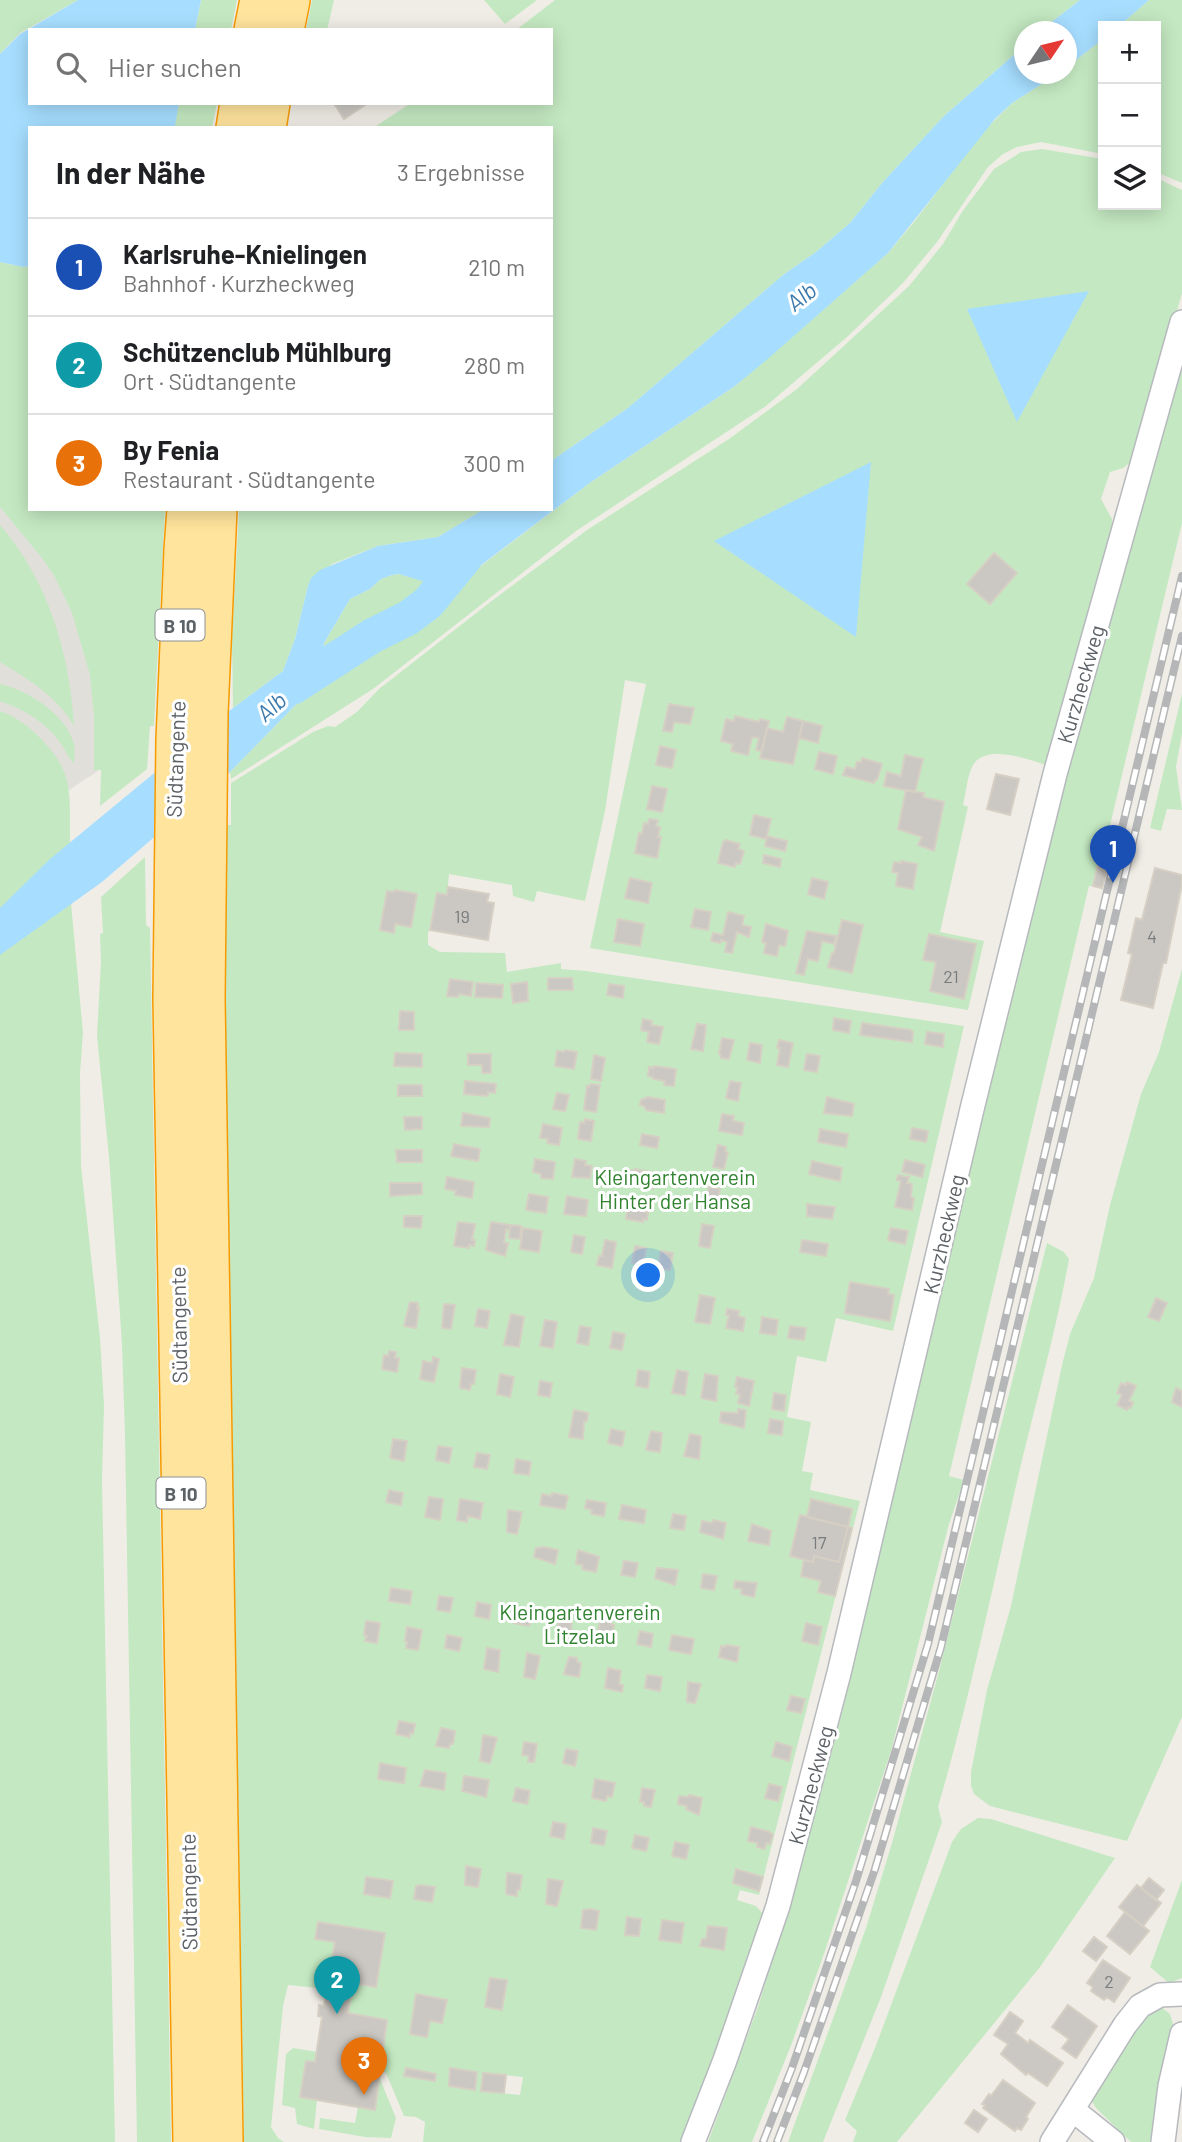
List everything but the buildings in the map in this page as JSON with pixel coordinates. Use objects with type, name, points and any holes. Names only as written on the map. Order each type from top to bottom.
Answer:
[{"type":"highway","points":[[253,28],[259,0]]},
{"type":"highway","points":[[285,28],[291,0]]},
{"type":"highway","points":[[235,126],[239,105]]},
{"type":"highway","points":[[267,126],[271,105]]},
{"type":"highway","name":"Südtangente","points":[[186,511],[175,740],[172,999],[192,2142]]},
{"type":"highway","name":"Südtangente","points":[[218,511],[209,713],[206,999],[224,2142]]},
{"type":"street","name":"Kurzheckweg","points":[[693,2142],[725,2060],[778,1906],[839,1673],[973,1105],[1055,774],[1182,322]]},
{"type":"street","points":[[1052,2142],[1125,2025],[1140,2006],[1160,1995],[1182,1994]]},
{"type":"street","points":[[1163,2142],[1170,2086],[1182,2034]]},
{"type":"street","points":[[1073,2110],[1113,2142]]},
{"type":"shaded area","points":[[0,470],[75,608],[91,657],[101,769],[69,790],[64,777],[0,777]]},
{"type":"green space","points":[[0,0],[78,0],[20,33],[0,54]]},
{"type":"green space","points":[[201,0],[237,0],[231,28],[195,28]]},
{"type":"green space","points":[[312,0],[334,0],[327,28],[306,28]]},
{"type":"green space","points":[[484,0],[537,0],[505,24]]},
{"type":"green space","points":[[555,0],[1080,0],[1053,21],[1014,21],[1014,55],[944,116],[882,183],[850,223],[783,275],[628,408],[553,460],[553,126],[376,126],[408,105],[553,105],[553,28],[519,28]]},
{"type":"green space","points":[[1149,0],[1182,0],[1182,183],[1161,174],[1161,21],[1125,21]]},
{"type":"green space","points":[[1098,43],[1098,153],[1041,142],[1017,147],[1003,154],[988,167],[937,242],[903,283],[847,337],[766,406],[576,531],[373,689],[231,779],[230,772],[309,691],[323,654],[324,643],[350,599],[370,589],[381,579],[400,574],[436,585],[436,594],[440,597],[591,482],[735,386],[888,253],[982,133],[1012,103],[1041,84],[1077,84],[1077,59]]},
{"type":"green space","points":[[179,105],[217,105],[212,126],[174,126]]},
{"type":"green space","points":[[1042,149],[1098,158],[1098,210],[1161,210],[1161,180],[1182,190],[1182,293],[1135,459],[1123,468],[1110,472],[1101,499],[1112,519],[1113,532],[1049,766],[1008,755],[986,755],[972,767],[969,776],[963,805],[968,807],[940,932],[984,941],[968,1010],[590,948],[646,684],[625,680],[605,811],[585,901],[537,891],[534,902],[513,896],[512,885],[449,874],[447,895],[437,894],[428,934],[428,945],[440,952],[505,953],[507,972],[561,963],[561,969],[964,1026],[893,1331],[836,1318],[826,1362],[797,1356],[787,1417],[811,1422],[802,1471],[813,1473],[810,1490],[860,1501],[759,1895],[740,1890],[737,1900],[756,1906],[763,1914],[741,1988],[683,2142],[423,2142],[425,2122],[416,2117],[404,2116],[386,2073],[379,2070],[387,2020],[348,2013],[353,1983],[376,1987],[385,1933],[318,1922],[315,1939],[335,1942],[327,1989],[288,1985],[283,2006],[271,2127],[284,2142],[244,2142],[225,978],[224,825],[231,825],[231,783],[313,732],[328,726],[335,727],[357,712],[379,689],[587,530],[729,439],[797,389],[909,286],[943,244],[962,212],[994,169],[1021,152]],"holes":[[[490,1978],[507,1981],[502,2010],[485,2007]],[[417,1995],[446,2000],[442,2023],[430,2021],[427,2037],[410,2034]],[[483,2073],[523,2077],[520,2095],[481,2091]]]},
{"type":"green space","points":[[0,262],[28,266],[28,511],[165,511],[154,726],[150,726],[147,769],[100,806],[101,770],[94,770],[94,717],[90,675],[72,613],[55,577],[0,507]]},
{"type":"green space","points":[[1182,348],[1182,523],[1107,838],[1104,838],[1092,886],[1089,886],[949,1476],[964,1480],[949,1524],[891,1751],[792,2043],[752,2142],[708,2142],[758,2007],[798,1875],[842,1713],[1004,1022],[1101,637]]},
{"type":"green space","points":[[239,511],[481,511],[438,537],[378,546],[332,564],[308,586],[295,639],[283,671],[233,708],[232,639]]},
{"type":"green space","points":[[0,525],[31,569],[54,619],[68,672],[74,726],[51,697],[0,662]]},
{"type":"green space","points":[[0,684],[33,697],[62,721],[74,744],[74,764],[47,727],[25,712],[0,701]]},
{"type":"green space","points":[[1182,694],[1182,734],[1176,767],[1182,810],[1167,809],[1161,831],[1150,828]]},
{"type":"green space","points":[[0,711],[24,723],[49,748],[64,772],[69,796],[70,843],[40,870],[58,912],[71,903],[83,1033],[80,1073],[81,1166],[100,1338],[104,1405],[102,1480],[115,2142],[0,2142]]},
{"type":"green space","points":[[145,857],[146,925],[150,928],[171,2142],[137,2142],[122,1344],[109,1157],[97,1036],[100,934],[103,933],[101,897]]},
{"type":"green space","points":[[1182,969],[1182,1717],[1127,1841],[990,1806],[974,1794],[971,1772],[987,1690],[1011,1606],[1070,1334],[1094,1278],[1110,1205],[1141,1094],[1159,1052]]},
{"type":"green space","points":[[1047,1243],[1064,1252],[1069,1259],[977,1658],[938,1807],[942,1822],[881,1997],[823,2142],[788,2142],[866,1928],[892,1843],[939,1671]]},
{"type":"green space","points":[[978,1818],[991,1819],[1115,1858],[1040,1967],[897,2142],[853,2142],[857,2131],[845,2120],[875,2048],[952,1842],[961,1829]]},
{"type":"green space","points":[[1182,1880],[1182,1978],[1169,1983],[1150,1967]]},
{"type":"green space","points":[[1161,2007],[1170,2014],[1173,2024],[1152,2139],[1150,2142],[1131,2142],[1096,2108],[1090,2098],[1143,2014]]},
{"type":"green space","points":[[293,2048],[317,2052],[315,2062],[306,2061],[300,2097],[317,2100],[314,2129],[297,2124],[295,2108],[282,2105],[286,2054]]},
{"type":"green space","points":[[380,2079],[396,2118],[391,2138],[365,2137],[319,2129],[320,2118],[355,2123],[358,2107],[374,2110]]},
{"type":"water","points":[[78,0],[201,0],[195,28],[30,28]]},
{"type":"water","points":[[1080,0],[1149,0],[1125,21],[1098,21],[1098,43],[1077,59],[1077,21],[1053,21]]},
{"type":"water","points":[[28,29],[28,105],[179,105],[175,126],[28,126],[28,266],[23,267],[0,262],[0,54]]},
{"type":"water","name":"Alb","points":[[1014,55],[1014,84],[1041,84],[1012,103],[995,119],[888,253],[770,357],[735,386],[591,482],[553,511],[553,460],[628,408],[783,275],[816,252],[850,223],[882,183],[944,116]]},
{"type":"water","points":[[1089,291],[1017,422],[967,309]]},
{"type":"water","points":[[871,462],[856,637],[714,541]]},
{"type":"water","name":"Alb","points":[[481,511],[553,511],[439,597],[435,585],[399,574],[381,579],[370,589],[350,599],[324,643],[320,670],[309,691],[230,772],[102,882],[0,955],[0,908],[50,859],[233,708],[283,671],[295,639],[311,578],[320,570],[378,546],[438,537]]},
{"type":"waterway","points":[[293,687],[372,636],[408,618],[428,603],[465,558]]},
{"type":"railway","points":[[763,2142],[792,2068],[856,1881],[928,1644],[1182,576]]},
{"type":"railway","points":[[777,2142],[875,1869],[941,1647],[1182,636]]},
{"type":"place","name":"Karlsruhe-Knielingen","points":[[1113,883]]},
{"type":"place","name":"Schützenclub Mühlburg","points":[[337,2014]]},
{"type":"place","name":"By Fenia","points":[[364,2095]]},
{"type":"park label","name":"Kleingartenverein Hinter der Hansa","points":[[675,1188]]},
{"type":"park label","name":"Kleingartenverein Litzelau","points":[[580,1623]]}]
